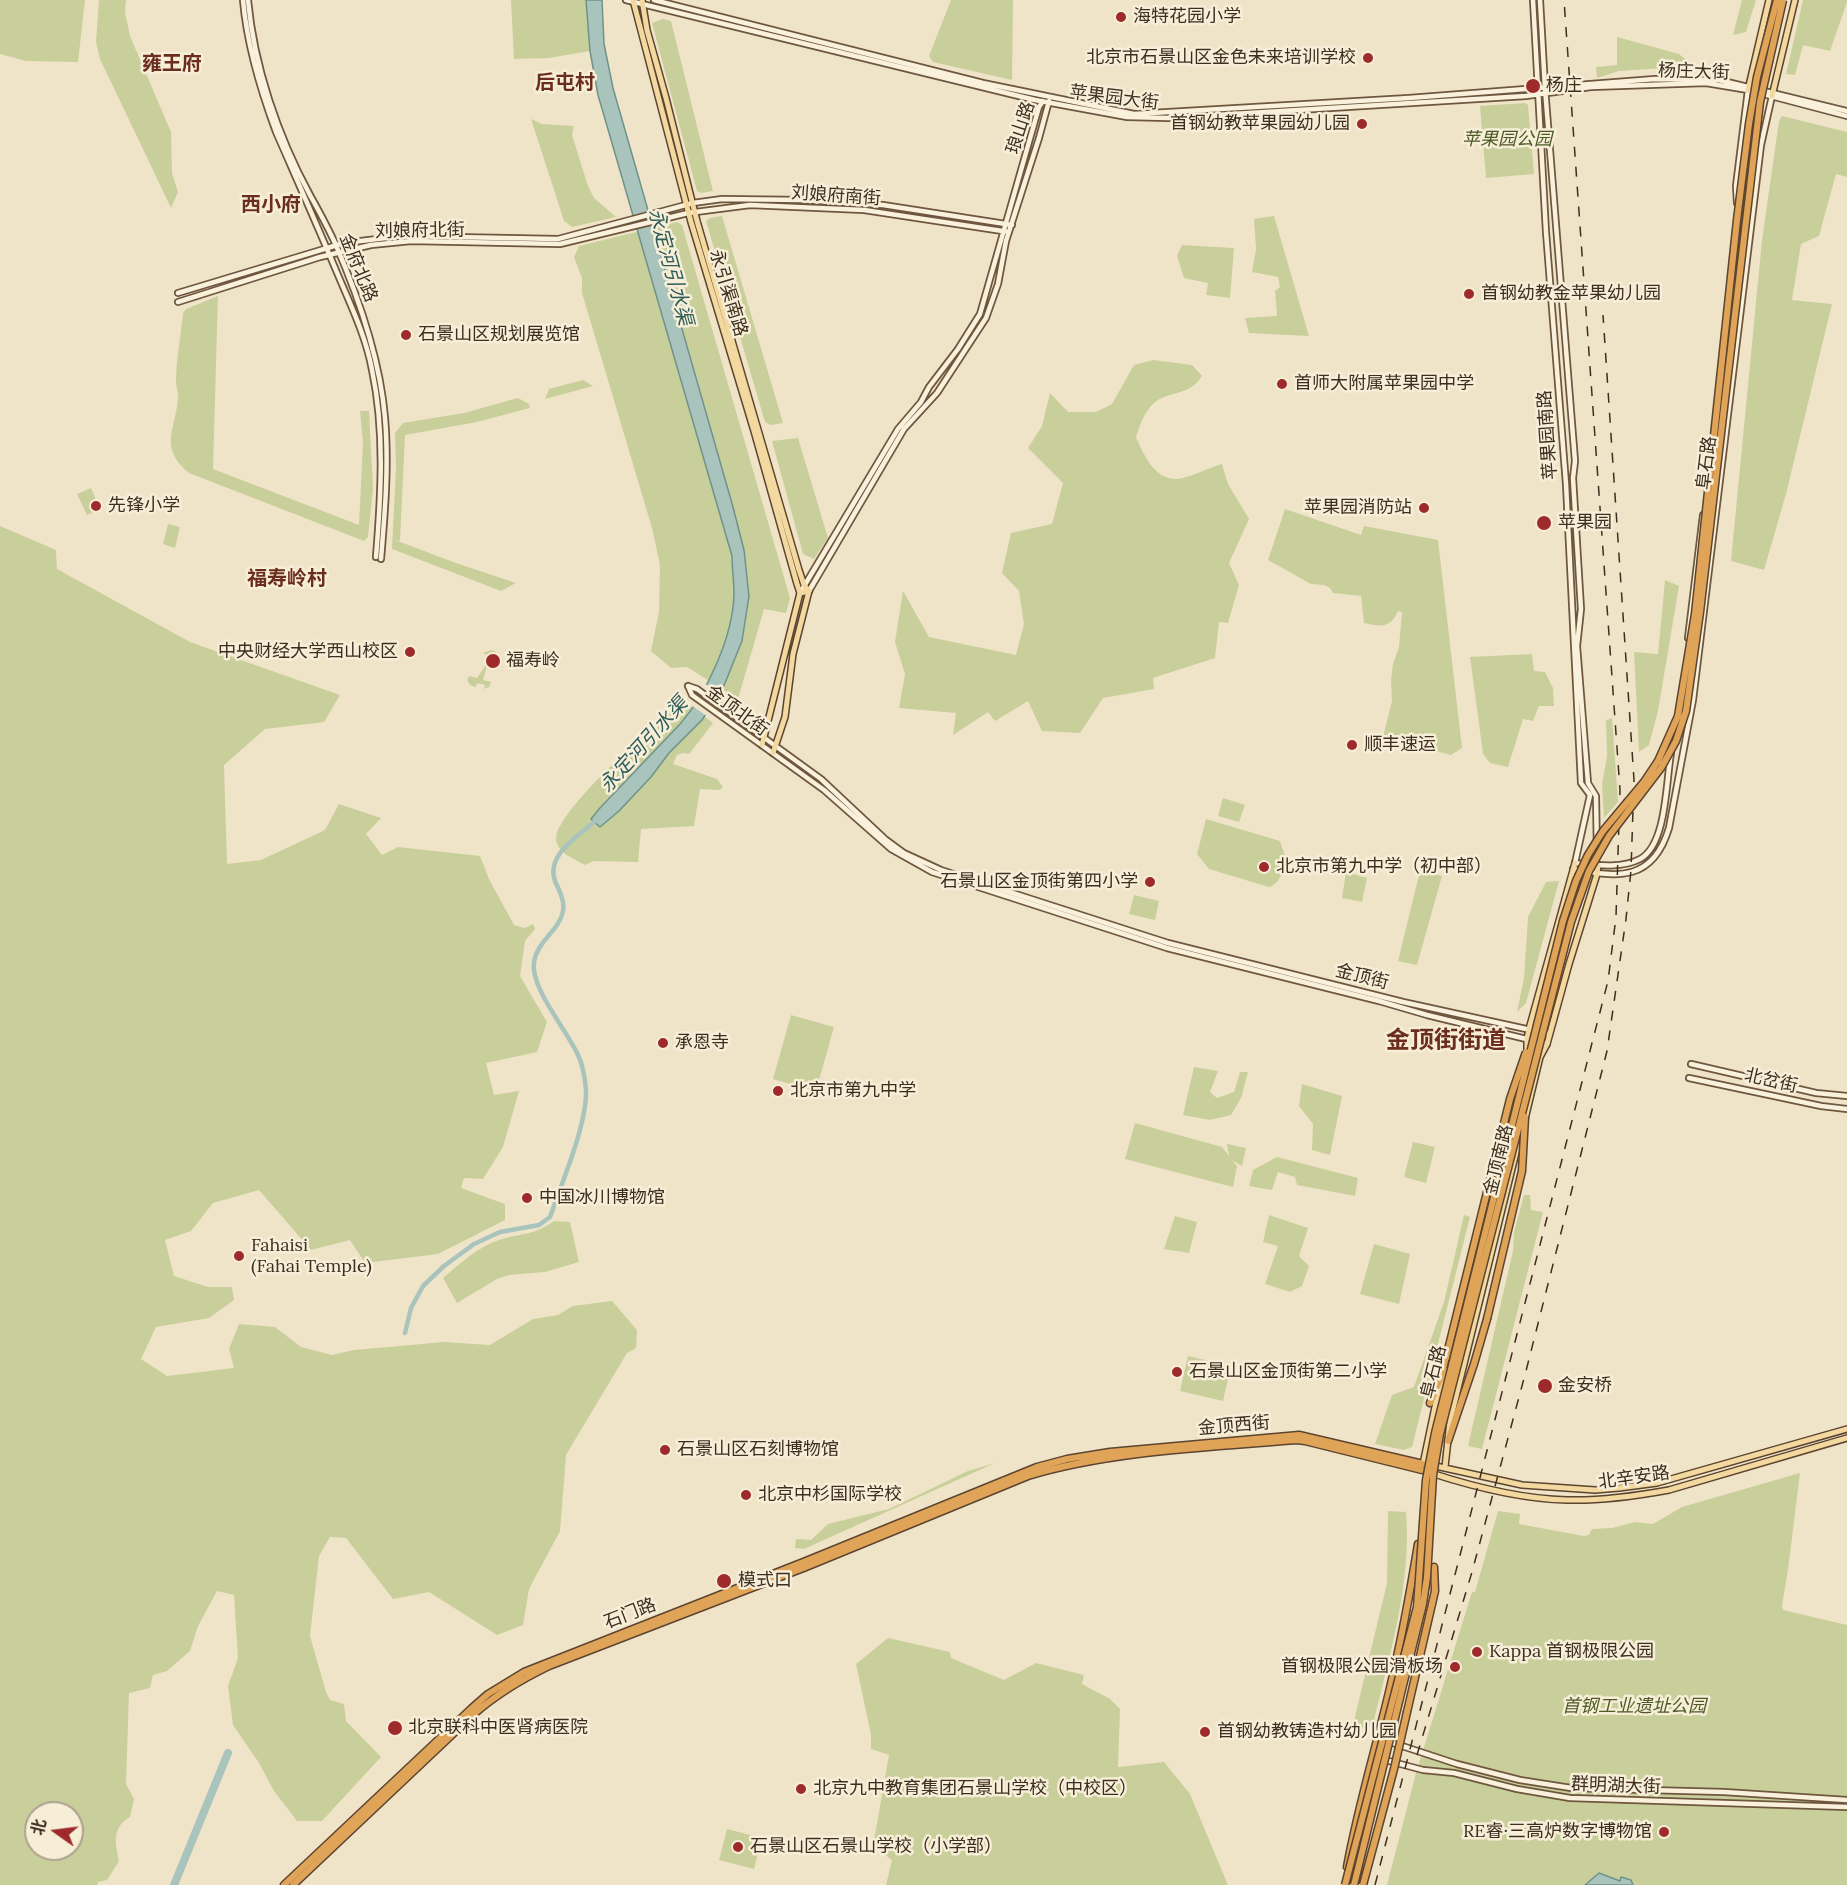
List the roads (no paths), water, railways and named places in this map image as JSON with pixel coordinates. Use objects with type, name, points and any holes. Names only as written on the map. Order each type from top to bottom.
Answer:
[{"type":"highway","name":"阜石路","points":[[1345,1885],[1416,1607],[1426,1480],[1435,1432],[1563,921],[1581,868],[1603,831],[1644,782],[1658,761],[1678,716],[1695,614],[1749,124],[1757,77],[1777,0]]},
{"type":"highway","name":"阜石路","points":[[1354,1885],[1423,1604],[1427,1577],[1433,1475],[1440,1434],[1571,922],[1583,883],[1609,836],[1650,786],[1669,756],[1679,735],[1686,711],[1700,612],[1760,102],[1783,0]]},
{"type":"highway","points":[[1433,1403],[1510,1099],[1534,1035]]},
{"type":"highway","points":[[1448,1441],[1487,1319],[1522,1171],[1525,1107]]},
{"type":"highway","points":[[1439,1366],[1446,1358]]},
{"type":"highway","name":"金顶西街","points":[[1046,1468],[1122,1451],[1299,1435],[1423,1467]]},
{"type":"highway","name":"石门路","points":[[284,1885],[472,1708],[488,1694],[524,1672],[1046,1468]]},
{"type":"highway","name":"石门路","points":[[293,1885],[483,1706],[508,1687],[549,1666],[806,1567],[1046,1468]]},
{"type":"highway","points":[[1345,1885],[1355,1823],[1407,1613],[1418,1544]]},
{"type":"highway","points":[[1363,1885],[1394,1769],[1435,1591],[1434,1568]]},
{"type":"main road","name":"金府北路","points":[[243,0],[253,60],[265,104],[355,312],[372,369],[379,420],[380,448],[378,558],[387,480],[382,393],[365,323],[336,245],[310,195],[278,123],[260,67],[248,0]]},
{"type":"main road","name":"苹果园大街","points":[[626,0],[642,2],[1049,103],[1127,117],[1168,118],[1537,91]]},
{"type":"main road","name":"苹果园南路","points":[[1533,0],[1537,91],[1566,493],[1581,783],[1590,795],[1574,866]]},
{"type":"main road","name":"苹果园南路","points":[[1540,0],[1545,90],[1575,461],[1573,478],[1581,609],[1577,646],[1588,783],[1596,796],[1598,865]]},
{"type":"main road","name":"阜石路","points":[[1574,866],[1612,865],[1641,859],[1652,848],[1657,838],[1664,807],[1680,708],[1739,225],[1736,186],[1748,88],[1769,0]]},
{"type":"main road","name":"阜石路","points":[[1574,866],[1597,874],[1613,876],[1641,868],[1656,857],[1661,850],[1669,828],[1693,700],[1760,154],[1795,0]]},
{"type":"main road","name":"永引渠南路","points":[[633,1],[800,593],[762,746]]},
{"type":"main road","name":"苹果园大街","points":[[657,1],[1047,97],[1144,114],[1537,91]]},
{"type":"main road","points":[[657,1],[659,8]]},
{"type":"main road","name":"永引渠南路","points":[[642,2],[690,205]]},
{"type":"main road","name":"杨庄大街","points":[[1537,91],[1655,79],[1709,78],[1847,116]]},
{"type":"main road","points":[[1772,94],[1847,111]]},
{"type":"main road","name":"琅山路","points":[[800,593],[898,429],[921,402],[929,387],[981,314],[1049,103],[1047,97],[1042,101],[1009,225]]},
{"type":"main road","name":"刘娘府南街","points":[[659,213],[722,199],[745,198],[883,205],[1009,225]]},
{"type":"main road","name":"刘娘府南街","points":[[661,220],[692,212],[750,205],[864,210],[1006,232]]},
{"type":"main road","name":"永引渠南路","points":[[692,212],[804,585],[809,591]]},
{"type":"main road","name":"刘娘府北街","points":[[178,293],[327,247],[370,238],[402,236],[558,239],[659,213]]},
{"type":"main road","name":"刘娘府北街","points":[[178,302],[338,252],[399,242],[560,244],[661,220]]},
{"type":"main road","name":"琅山路","points":[[809,591],[904,429],[937,393],[986,318],[998,284],[1006,232]]},
{"type":"main road","points":[[775,750],[788,703],[793,654],[809,591],[800,593]]},
{"type":"main road","name":"金顶北街","points":[[775,750],[762,746],[696,697],[688,686],[699,691],[764,739],[873,836],[908,860],[952,879],[1168,945]]},
{"type":"main road","name":"金顶南路","points":[[1445,1467],[1450,1421],[1540,1057],[1547,1044],[1598,865]]},
{"type":"main road","name":"金顶南路","points":[[1423,1467],[1428,1458],[1527,1054],[1529,1029],[1574,866]]},
{"type":"main road","name":"金顶街","points":[[1168,945],[1403,1002],[1550,1034]]},
{"type":"main road","name":"金顶街","points":[[1168,945],[1427,1015],[1547,1044]]},
{"type":"main road","name":"北岔街","points":[[1691,1064],[1816,1093],[1847,1096]]},
{"type":"main road","name":"北岔街","points":[[1689,1078],[1821,1106],[1847,1109]]},
{"type":"main road","points":[[1423,1467],[1433,1403],[1450,1366]]},
{"type":"main road","name":"北辛安路","points":[[1423,1467],[1445,1467],[1522,1485],[1574,1489],[1619,1488],[1658,1483],[1847,1429]]},
{"type":"main road","name":"北辛安路","points":[[1423,1467],[1460,1481],[1539,1497],[1568,1500],[1598,1498],[1669,1490],[1847,1438]]},
{"type":"main road","name":"群明湖大街","points":[[1393,1743],[1467,1767],[1520,1780],[1571,1788],[1724,1792],[1847,1800]]},
{"type":"main road","name":"群明湖大街","points":[[1389,1761],[1423,1770],[1454,1773],[1517,1789],[1570,1798],[1847,1807]]},
{"type":"water","points":[[586,0],[602,0],[604,44],[613,88],[733,507],[744,550],[749,596],[742,641],[723,688],[702,720],[669,753],[651,777],[619,811],[600,827],[591,819],[681,723],[701,695],[724,645],[733,610],[734,594],[732,556],[598,95],[590,51]]},
{"type":"water","points":[[1599,1873],[1620,1881],[1621,1877],[1631,1880],[1633,1885],[1585,1885]]},
{"type":"waterway","name":"永定河引水渠","points":[[405,1333],[411,1308],[423,1286],[444,1266],[474,1244],[500,1232],[539,1225],[550,1217],[578,1136],[586,1090],[580,1059],[543,996],[534,972],[534,962],[539,948],[558,924],[563,911],[562,899],[553,871],[555,862],[567,845],[598,818]]},
{"type":"waterway","points":[[174,1885],[228,1753]]},
{"type":"railway","points":[[1375,1885],[1608,981],[1616,917],[1620,790],[1564,0]]},
{"type":"railway","points":[[1417,1755],[1472,1572],[1526,1371],[1607,1051],[1626,919],[1631,870],[1634,780],[1603,315]]},
{"type":"place","name":"海特花园小学","points":[[1121,17]]},
{"type":"place","name":"北京市石景山区金色未来培训学校","points":[[1368,58]]},
{"type":"place","name":"杨庄","points":[[1533,86]]},
{"type":"place","name":"首钢幼教苹果园幼儿园","points":[[1362,124]]},
{"type":"place","name":"首钢幼教金苹果幼儿园","points":[[1469,294]]},
{"type":"place","name":"石景山区规划展览馆","points":[[406,335]]},
{"type":"place","name":"首师大附属苹果园中学","points":[[1282,384]]},
{"type":"place","name":"先锋小学","points":[[96,506]]},
{"type":"place","name":"苹果园消防站","points":[[1424,508]]},
{"type":"place","name":"苹果园","points":[[1544,523]]},
{"type":"place","name":"中央财经大学西山校区","points":[[410,652]]},
{"type":"place","name":"福寿岭","points":[[493,661]]},
{"type":"place","name":"顺丰速运","points":[[1352,745]]},
{"type":"place","name":"北京市第九中学（初中部）","points":[[1264,867]]},
{"type":"place","name":"石景山区金顶街第四小学","points":[[1150,882]]},
{"type":"place","name":"承恩寺","points":[[663,1043]]},
{"type":"place","name":"北京市第九中学","points":[[778,1091]]},
{"type":"place","name":"中国冰川博物馆","points":[[527,1198]]},
{"type":"place","name":"Fahaisi (Fahai Temple)","points":[[239,1256]]},
{"type":"place","name":"石景山区金顶街第二小学","points":[[1177,1372]]},
{"type":"place","name":"金安桥","points":[[1545,1386]]},
{"type":"place","name":"石景山区石刻博物馆","points":[[665,1450]]},
{"type":"place","name":"北京中杉国际学校","points":[[746,1495]]},
{"type":"place","name":"模式口","points":[[724,1581]]},
{"type":"place","name":"Kappa 首钢极限公园","points":[[1477,1652]]},
{"type":"place","name":"首钢极限公园滑板场","points":[[1455,1667]]},
{"type":"place","name":"北京联科中医肾病医院","points":[[395,1728]]},
{"type":"place","name":"首钢幼教铸造村幼儿园","points":[[1205,1732]]},
{"type":"place","name":"北京九中教育集团石景山学校（中校区）","points":[[801,1789]]},
{"type":"place","name":"RE睿·三高炉数字博物馆","points":[[1664,1832]]},
{"type":"place","name":"石景山区石景山学校（小学部）","points":[[738,1847]]},
{"type":"district","name":"雍王府","points":[[172,64]]},
{"type":"district","name":"后屯村","points":[[565,83]]},
{"type":"district","name":"西小府","points":[[271,205]]},
{"type":"district","name":"福寿岭村","points":[[287,579]]},
{"type":"district","name":"金顶街街道","points":[[1446,1041]]},
{"type":"park label","name":"苹果园公园","points":[[1507,140]]},
{"type":"park label","name":"首钢工业遗址公园","points":[[1634,1707]]}]
